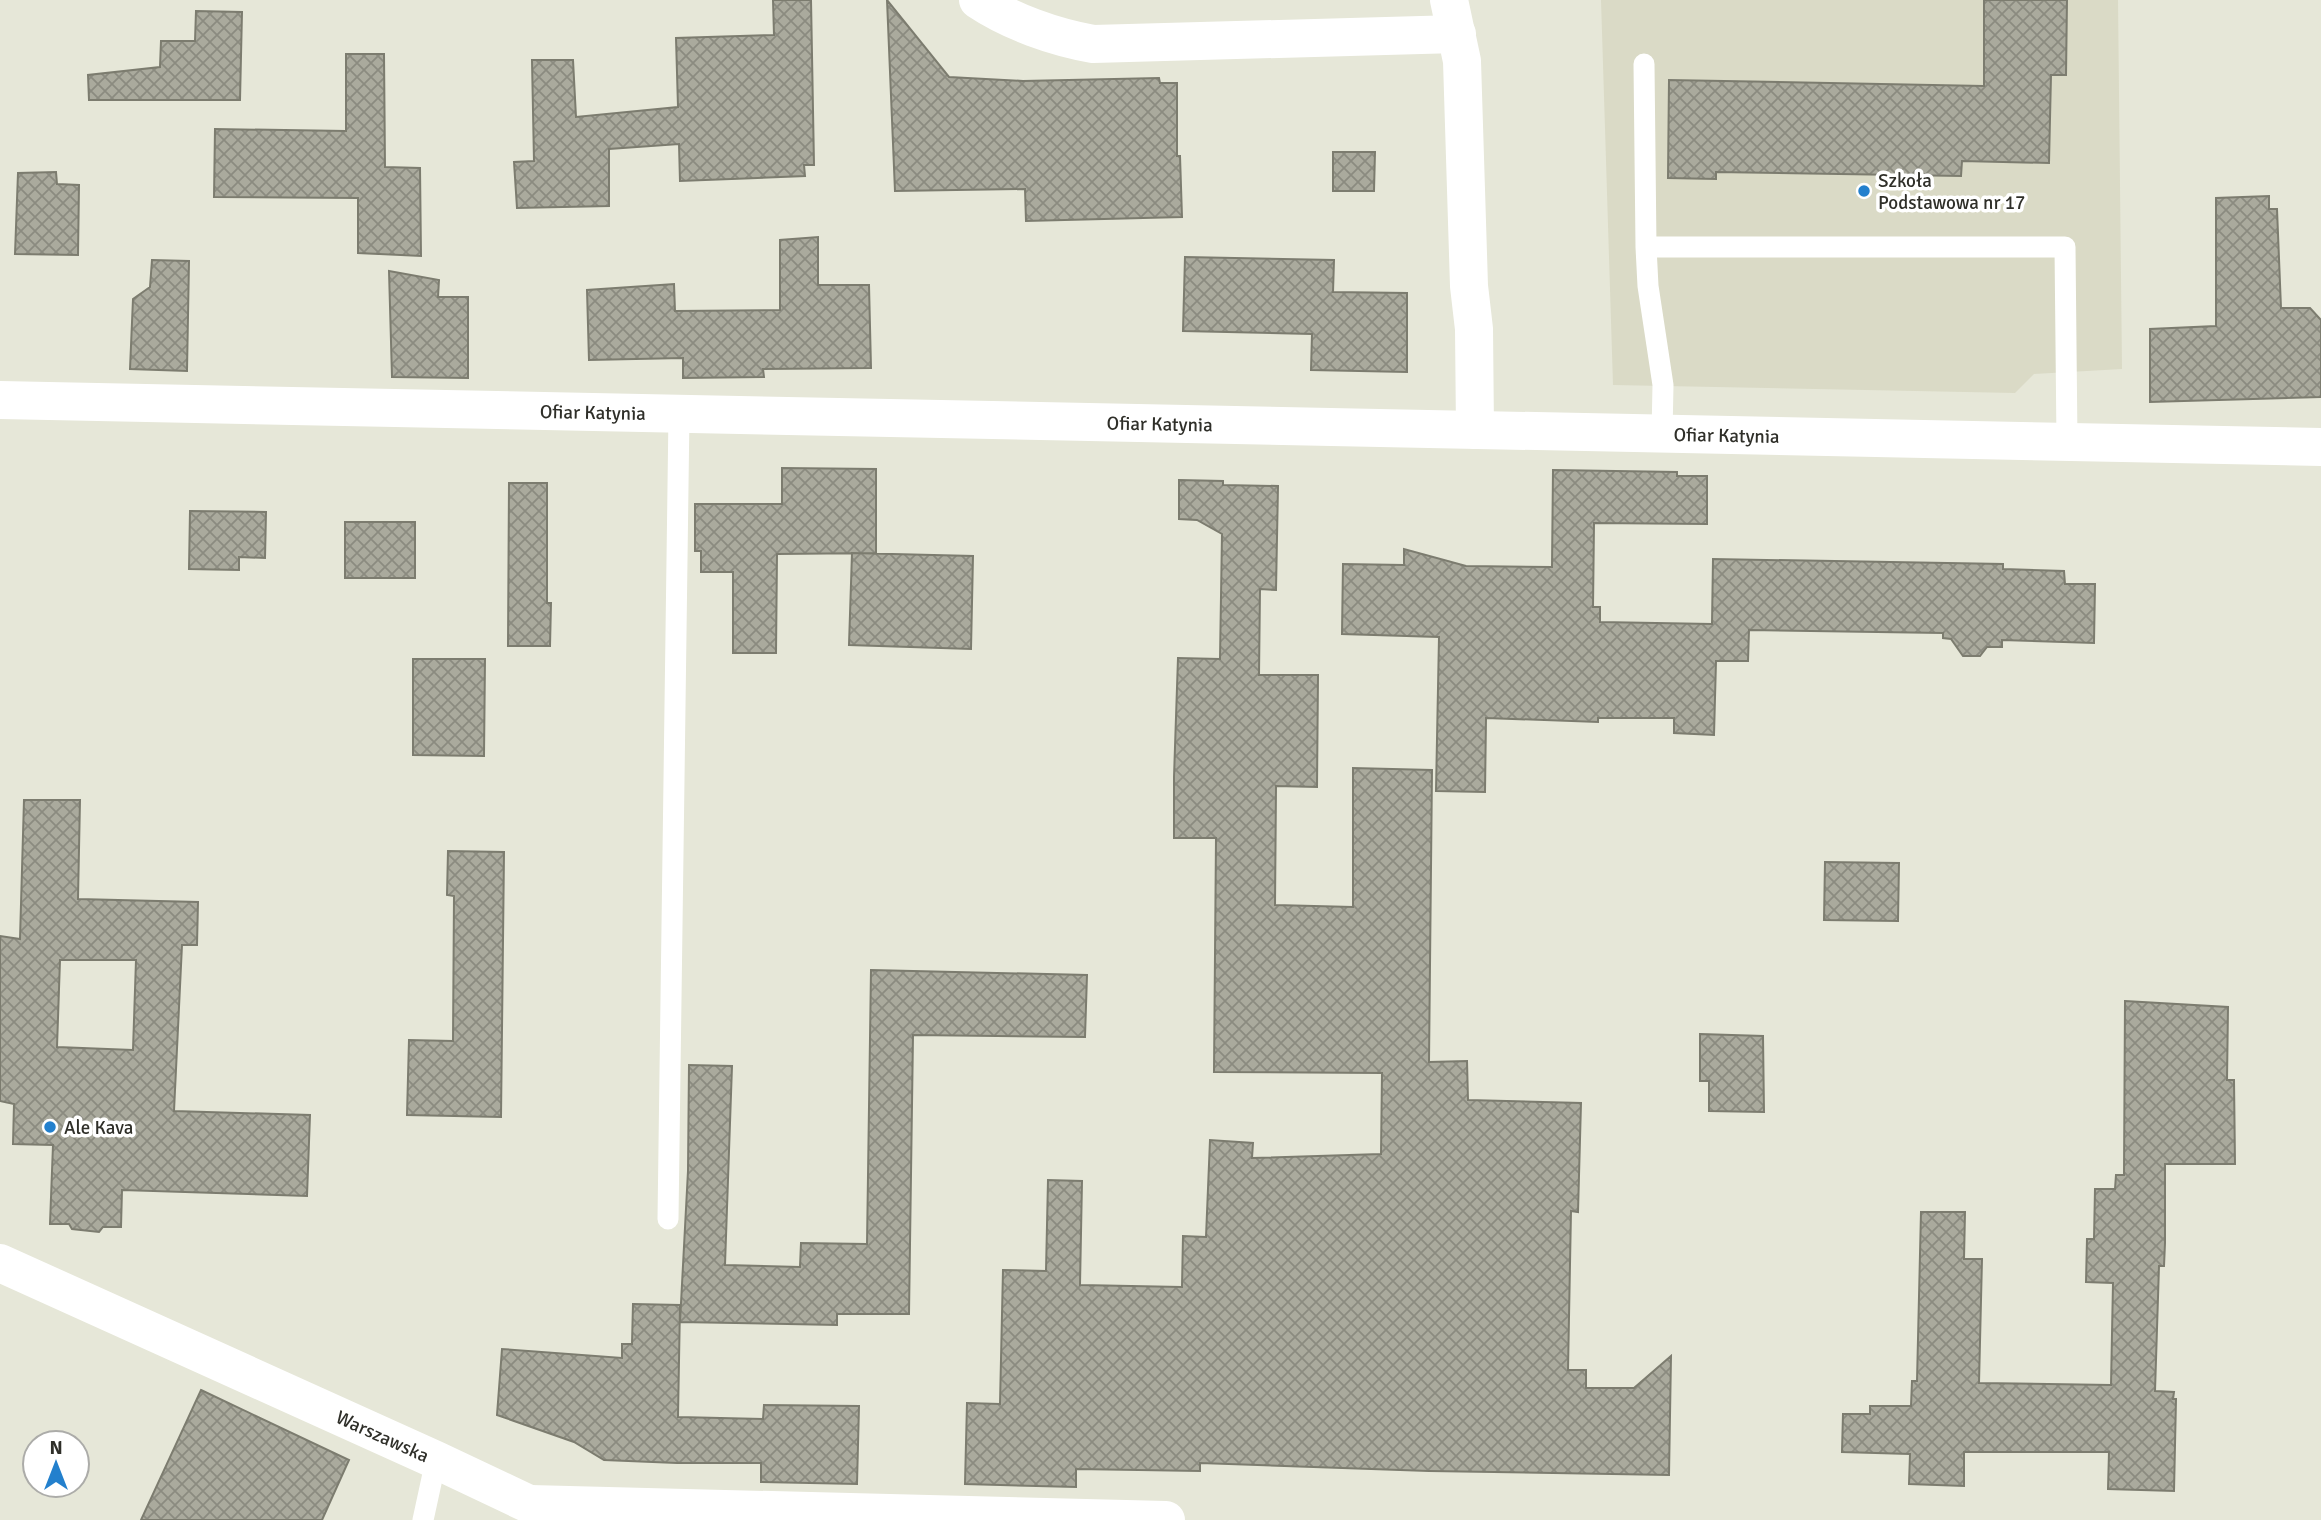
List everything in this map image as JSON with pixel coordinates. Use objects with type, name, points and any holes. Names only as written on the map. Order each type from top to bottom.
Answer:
[{"type":"street","points":[[978,0],[1033,26],[1093,44],[1125,44],[1453,17],[1462,61],[1469,286],[1474,329],[1475,430]]},
{"type":"street","name":"Ofiar Katynia","points":[[0,400],[2321,447]]},
{"type":"street","name":"Warszawska","points":[[0,1264],[546,1512],[1166,1520]]},
{"type":"lane","points":[[1644,64],[1646,247],[1648,286],[1663,385],[1662,434]]},
{"type":"lane","points":[[1646,247],[2065,247],[2067,442]]},
{"type":"lane","points":[[668,1219],[679,413]]},
{"type":"lane","points":[[423,1520],[436,1460]]},
{"type":"shaded area","name":"Szkoła Podstawowa nr 17","points":[[1601,0],[2118,0],[2122,369],[2034,374],[2015,393],[1613,385]]},
{"type":"building","points":[[773,0],[811,0],[814,165],[804,165],[805,176],[680,181],[679,144],[609,149],[609,206],[517,208],[514,162],[534,161],[532,60],[573,60],[576,117],[678,107],[676,38],[774,35]]},
{"type":"building","points":[[887,0],[949,77],[1023,81],[1159,78],[1160,83],[1177,83],[1177,156],[1180,156],[1182,217],[1026,221],[1025,189],[895,191]]},
{"type":"building","points":[[1984,0],[2067,0],[2066,75],[2051,75],[2049,163],[1962,161],[1961,176],[1716,172],[1716,179],[1668,178],[1669,80],[1984,86]]},
{"type":"building","points":[[196,11],[242,12],[240,100],[89,100],[88,75],[160,67],[161,41],[195,41]]},
{"type":"building","points":[[346,54],[384,54],[385,167],[420,168],[421,256],[358,253],[358,198],[214,197],[215,129],[346,131]]},
{"type":"building","points":[[1333,152],[1375,152],[1374,191],[1333,191]]},
{"type":"building","points":[[56,172],[57,184],[79,185],[78,255],[15,254],[18,173]]},
{"type":"building","points":[[2269,196],[2269,209],[2277,209],[2281,308],[2310,308],[2321,320],[2321,397],[2150,402],[2150,329],[2216,326],[2216,198]]},
{"type":"building","points":[[818,237],[818,285],[869,285],[871,368],[763,369],[764,377],[683,378],[683,358],[589,360],[587,290],[674,284],[675,311],[780,310],[780,240]]},
{"type":"building","points":[[1185,257],[1334,260],[1333,292],[1407,293],[1407,372],[1311,370],[1312,334],[1183,331]]},
{"type":"building","points":[[152,260],[189,261],[187,371],[130,369],[133,299],[150,287]]},
{"type":"building","points":[[389,271],[439,280],[438,297],[468,297],[468,378],[392,377]]},
{"type":"building","points":[[782,468],[876,469],[876,553],[777,554],[776,653],[733,653],[733,572],[701,572],[701,551],[695,551],[695,504],[782,504]]},
{"type":"building","points":[[1553,470],[1677,472],[1677,476],[1707,476],[1707,524],[1594,523],[1593,607],[1600,607],[1600,622],[1712,624],[1713,559],[2003,564],[2003,569],[2064,571],[2065,584],[2095,584],[2094,643],[2002,640],[2002,647],[1987,647],[1980,656],[1963,656],[1951,639],[1943,638],[1943,633],[1749,630],[1748,661],[1716,661],[1714,735],[1674,733],[1674,718],[1598,718],[1598,722],[1486,718],[1485,792],[1436,791],[1439,637],[1342,634],[1343,564],[1404,565],[1404,549],[1466,566],[1552,567]]},
{"type":"building","points":[[1179,480],[1223,481],[1223,485],[1278,486],[1276,590],[1260,589],[1259,675],[1318,675],[1317,787],[1276,786],[1275,905],[1353,907],[1353,768],[1432,770],[1429,1062],[1467,1061],[1468,1100],[1581,1103],[1578,1212],[1571,1211],[1568,1370],[1586,1370],[1586,1388],[1634,1388],[1671,1356],[1669,1475],[1429,1471],[1200,1463],[1200,1471],[1076,1469],[1076,1487],[965,1484],[967,1403],[1000,1404],[1003,1270],[1046,1271],[1048,1180],[1082,1181],[1080,1285],[1182,1287],[1183,1236],[1206,1237],[1210,1140],[1253,1143],[1252,1158],[1381,1154],[1382,1073],[1214,1072],[1216,838],[1174,838],[1174,777],[1178,658],[1220,659],[1222,534],[1197,520],[1179,519]]},
{"type":"building","points":[[509,483],[547,483],[547,603],[551,603],[550,646],[508,646]]},
{"type":"building","points":[[190,511],[266,512],[265,558],[239,557],[239,570],[189,569]]},
{"type":"building","points":[[345,522],[415,522],[415,578],[345,578]]},
{"type":"building","points":[[852,553],[973,556],[971,649],[849,645]]},
{"type":"building","points":[[413,659],[485,659],[484,756],[413,755]]},
{"type":"building","points":[[24,800],[80,800],[78,899],[198,902],[197,945],[182,945],[174,1111],[310,1115],[307,1196],[122,1190],[121,1227],[103,1227],[99,1232],[72,1229],[69,1224],[50,1224],[53,1145],[13,1144],[14,1104],[0,1101],[0,936],[20,939]],"holes":[[[60,960],[136,960],[133,1050],[57,1047]]]},
{"type":"building","points":[[448,851],[504,852],[501,1117],[407,1115],[409,1040],[453,1041],[454,896],[447,895]]},
{"type":"building","points":[[1825,862],[1899,863],[1898,921],[1824,920]]},
{"type":"building","points":[[871,970],[1087,975],[1085,1037],[913,1035],[909,1314],[837,1314],[837,1325],[680,1322],[688,1171],[689,1065],[732,1066],[725,1265],[800,1267],[801,1243],[867,1244]]},
{"type":"building","points":[[2125,1001],[2228,1007],[2227,1080],[2234,1080],[2235,1164],[2165,1164],[2164,1266],[2159,1266],[2155,1391],[2174,1392],[2173,1399],[2176,1399],[2174,1491],[2108,1489],[2109,1452],[1964,1452],[1964,1486],[1909,1484],[1910,1454],[1842,1452],[1843,1414],[1870,1414],[1870,1406],[1911,1406],[1912,1381],[1917,1381],[1921,1212],[1965,1212],[1964,1259],[1982,1259],[1979,1383],[2111,1385],[2113,1283],[2086,1282],[2087,1239],[2094,1239],[2095,1189],[2115,1189],[2116,1175],[2124,1175]]},
{"type":"building","points":[[1700,1034],[1763,1036],[1764,1112],[1709,1111],[1709,1081],[1700,1081]]},
{"type":"building","points":[[633,1304],[680,1305],[678,1417],[763,1419],[764,1405],[859,1406],[857,1484],[761,1482],[761,1463],[604,1460],[574,1442],[497,1415],[502,1349],[622,1358],[622,1344],[632,1344]]},
{"type":"building","points":[[201,1390],[349,1460],[322,1520],[141,1520]]},
{"type":"place","name":"Szkoła Podstawowa nr 17","points":[[1864,191]]},
{"type":"place","name":"Ale Kava","points":[[50,1127]]}]
